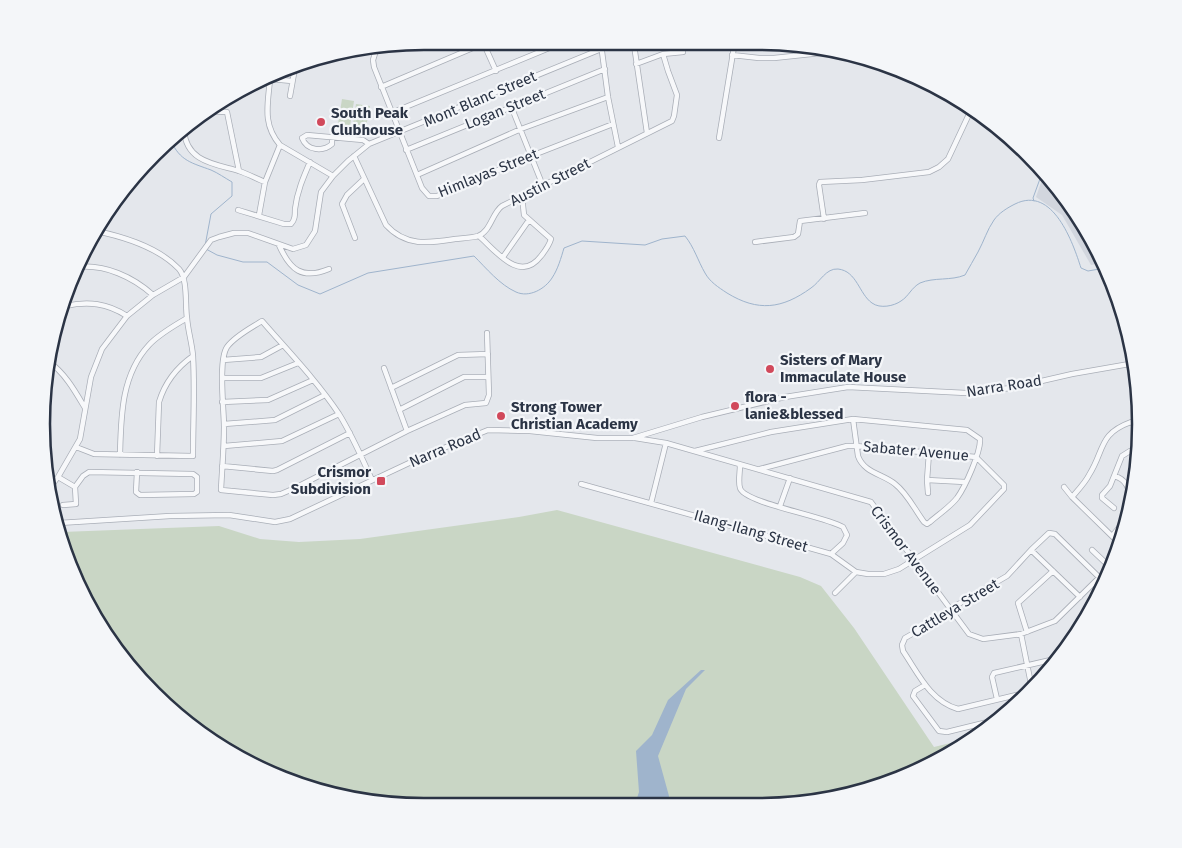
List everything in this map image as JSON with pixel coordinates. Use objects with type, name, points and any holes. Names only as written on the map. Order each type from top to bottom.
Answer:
[{"type":"street","points":[[381,87],[468,50]]},
{"type":"street","points":[[488,50],[496,71]]},
{"type":"street","points":[[391,113],[545,50]]},
{"type":"street","name":"Mont Blanc Street","points":[[54,481],[76,447],[83,429],[91,377],[102,349],[127,316],[153,295],[184,277],[211,240],[234,233],[248,233],[293,249],[306,245],[316,231],[322,192],[333,176],[369,144],[594,50]]},
{"type":"street","points":[[602,50],[618,147]]},
{"type":"street","points":[[635,50],[647,133]]},
{"type":"street","points":[[719,138],[733,50]]},
{"type":"street","points":[[636,64],[663,54],[683,52]]},
{"type":"street","name":"Himlayas Street","points":[[375,53],[372,60],[406,150],[425,193],[434,196],[613,124]]},
{"type":"street","name":"Austin Street","points":[[479,236],[486,230],[498,209],[668,123],[674,116],[677,94],[663,54]]},
{"type":"street","points":[[732,55],[774,58],[812,54]]},
{"type":"street","name":"Logan Street","points":[[406,150],[605,69]]},
{"type":"street","points":[[290,96],[294,74]]},
{"type":"street","points":[[278,80],[292,81]]},
{"type":"street","points":[[271,83],[268,123],[270,130],[280,145],[333,176]]},
{"type":"street","points":[[417,175],[521,129],[608,97]]},
{"type":"street","points":[[511,106],[543,186]]},
{"type":"street","points":[[218,112],[227,112],[232,140],[239,163],[239,172]]},
{"type":"street","points":[[824,219],[820,182],[862,180],[929,172],[940,167],[948,158],[968,114]]},
{"type":"street","points":[[332,138],[330,146],[318,149],[306,145],[302,138],[307,135],[363,140],[369,144]]},
{"type":"street","points":[[184,137],[191,150],[200,159],[218,167],[239,172],[265,182]]},
{"type":"street","points":[[259,215],[265,182],[280,145]]},
{"type":"street","points":[[354,156],[386,225],[393,234],[416,242],[479,236],[513,265],[524,268],[537,262],[551,240],[550,236],[529,220],[523,212],[522,196]]},
{"type":"street","points":[[238,210],[284,224],[291,224],[294,221],[296,199],[310,162]]},
{"type":"street","points":[[354,238],[342,204],[347,195],[364,180]]},
{"type":"street","points":[[755,242],[794,237],[798,234],[800,221],[865,213]]},
{"type":"street","points":[[503,257],[529,220]]},
{"type":"street","points":[[76,447],[94,454],[193,456],[193,356],[187,318],[184,277],[168,261],[140,243],[122,236],[102,233]]},
{"type":"street","points":[[279,245],[294,269],[302,273],[312,274],[329,269]]},
{"type":"street","points":[[85,266],[120,274],[143,286],[153,295]]},
{"type":"street","points":[[70,305],[90,302],[116,309],[127,316]]},
{"type":"street","points":[[120,455],[122,408],[126,387],[134,367],[150,344],[187,318]]},
{"type":"street","points":[[372,480],[361,455],[350,433],[325,395],[262,321],[227,347],[223,360],[224,446],[221,490],[262,495],[281,494],[361,455],[407,431],[465,405],[486,403],[489,398],[487,333]]},
{"type":"street","points":[[223,360],[261,357],[283,345]]},
{"type":"street","points":[[391,388],[458,355],[488,354]]},
{"type":"street","points":[[157,456],[159,402],[173,373],[193,356]]},
{"type":"street","points":[[223,378],[261,378],[298,363]]},
{"type":"street","name":"Narra Road","points":[[64,523],[170,516],[229,515],[258,521],[275,522],[290,519],[424,456],[488,430],[530,430],[597,438],[633,438],[702,417],[785,397],[848,387],[966,393],[1010,388],[1127,364]]},
{"type":"street","points":[[55,365],[64,375],[85,408]]},
{"type":"street","points":[[384,368],[407,431]]},
{"type":"street","points":[[399,410],[464,377],[488,377]]},
{"type":"street","points":[[222,402],[268,400],[313,380]]},
{"type":"street","points":[[224,424],[275,420],[325,395]]},
{"type":"street","points":[[224,446],[282,441],[338,414]]},
{"type":"street","points":[[693,452],[771,432],[853,419],[967,430],[980,440],[976,457],[956,498],[927,524],[924,522],[896,484],[864,467],[858,456],[853,419]]},
{"type":"street","points":[[1072,497],[1090,475],[1108,434],[1119,426],[1132,422]]},
{"type":"street","points":[[222,466],[277,470],[350,433]]},
{"type":"street","name":"Crismor Avenue","points":[[633,438],[666,443],[871,502],[969,634],[975,637],[983,639],[1021,634],[1055,622],[1099,577]]},
{"type":"street","points":[[651,503],[666,443]]},
{"type":"street","name":"Sabater Avenue","points":[[760,469],[847,446],[976,457],[1004,485],[1002,492],[970,525],[915,560]]},
{"type":"street","points":[[928,494],[929,453]]},
{"type":"street","points":[[1114,508],[1102,498],[1126,453],[1131,453]]},
{"type":"street","points":[[740,465],[740,488],[745,496],[757,501],[809,514],[843,527],[847,535],[843,543],[831,554]]},
{"type":"street","points":[[63,505],[76,504],[75,487],[82,476],[89,472],[137,472],[193,474],[197,477],[197,492],[194,494],[140,495],[136,492],[137,472]]},
{"type":"street","points":[[1114,476],[1122,478],[1127,486]]},
{"type":"street","points":[[58,477],[75,487]]},
{"type":"street","points":[[780,506],[790,478]]},
{"type":"street","points":[[927,480],[964,482]]},
{"type":"street","name":"Ilang-Ilang Street","points":[[581,484],[831,554],[856,572]]},
{"type":"street","points":[[1064,487],[1072,497],[1113,535],[1116,531]]},
{"type":"street","name":"Cattleya Street","points":[[1015,695],[958,709],[950,707],[932,695],[902,651],[902,644],[905,638],[1007,576],[1049,533],[1052,533],[1099,577]]},
{"type":"street","points":[[1031,550],[1080,597]]},
{"type":"street","points":[[1092,550],[1106,562]]},
{"type":"street","points":[[835,593],[856,572],[884,574],[899,569],[915,560]]},
{"type":"street","points":[[1027,632],[1018,603],[1053,571]]},
{"type":"street","points":[[1021,634],[1030,680]]},
{"type":"street","points":[[997,699],[992,674],[1048,661]]},
{"type":"street","points":[[925,684],[915,690],[913,696],[939,731],[947,732],[983,723]]},
{"type":"shaded area","points":[[1042,180],[1069,216],[1096,264],[1091,265],[1062,215],[1036,197]]},
{"type":"green space","points":[[342,99],[354,101],[350,126],[338,124]]},
{"type":"green space","points":[[356,104],[370,106],[366,127],[353,125]]},
{"type":"green space","points":[[557,510],[800,577],[821,586],[854,628],[934,747],[955,742],[901,770],[855,785],[807,795],[758,798],[424,798],[375,795],[351,791],[281,770],[216,735],[177,705],[143,671],[113,632],[78,567],[66,532],[219,526],[260,539],[299,542],[360,539]]},
{"type":"water","points":[[701,670],[705,670],[686,689],[658,756],[669,798],[637,798],[639,792],[636,751],[652,735],[668,700]]},
{"type":"waterway","points":[[174,146],[178,153],[187,160],[214,171],[232,182],[232,196],[211,214],[205,246]]},
{"type":"waterway","points":[[1034,201],[1033,198],[1040,178]]},
{"type":"waterway","points":[[206,249],[217,255],[243,262],[267,262],[298,285],[320,294],[368,273],[474,256],[504,285],[516,292],[526,294],[541,289],[549,282],[558,267],[564,248],[582,241],[645,245],[662,239],[685,236],[709,279],[727,293],[749,303],[770,306],[780,304],[800,295],[830,271],[838,269],[850,274],[872,303],[879,306],[887,306],[901,301],[920,283],[965,275],[996,217],[1015,204],[1028,200],[1040,202],[1050,209],[1059,220],[1073,245],[1081,268],[1088,271],[1098,269]]},
{"type":"place","name":"South Peak Clubhouse","points":[[321,122]]},
{"type":"place","name":"Sisters of Mary Immaculate House","points":[[770,369]]},
{"type":"place","name":"flora - lanie&blessed","points":[[735,406]]},
{"type":"place","name":"Strong Tower Christian Academy","points":[[501,416]]},
{"type":"place","name":"Crismor Subdivision","points":[[381,481]]}]
